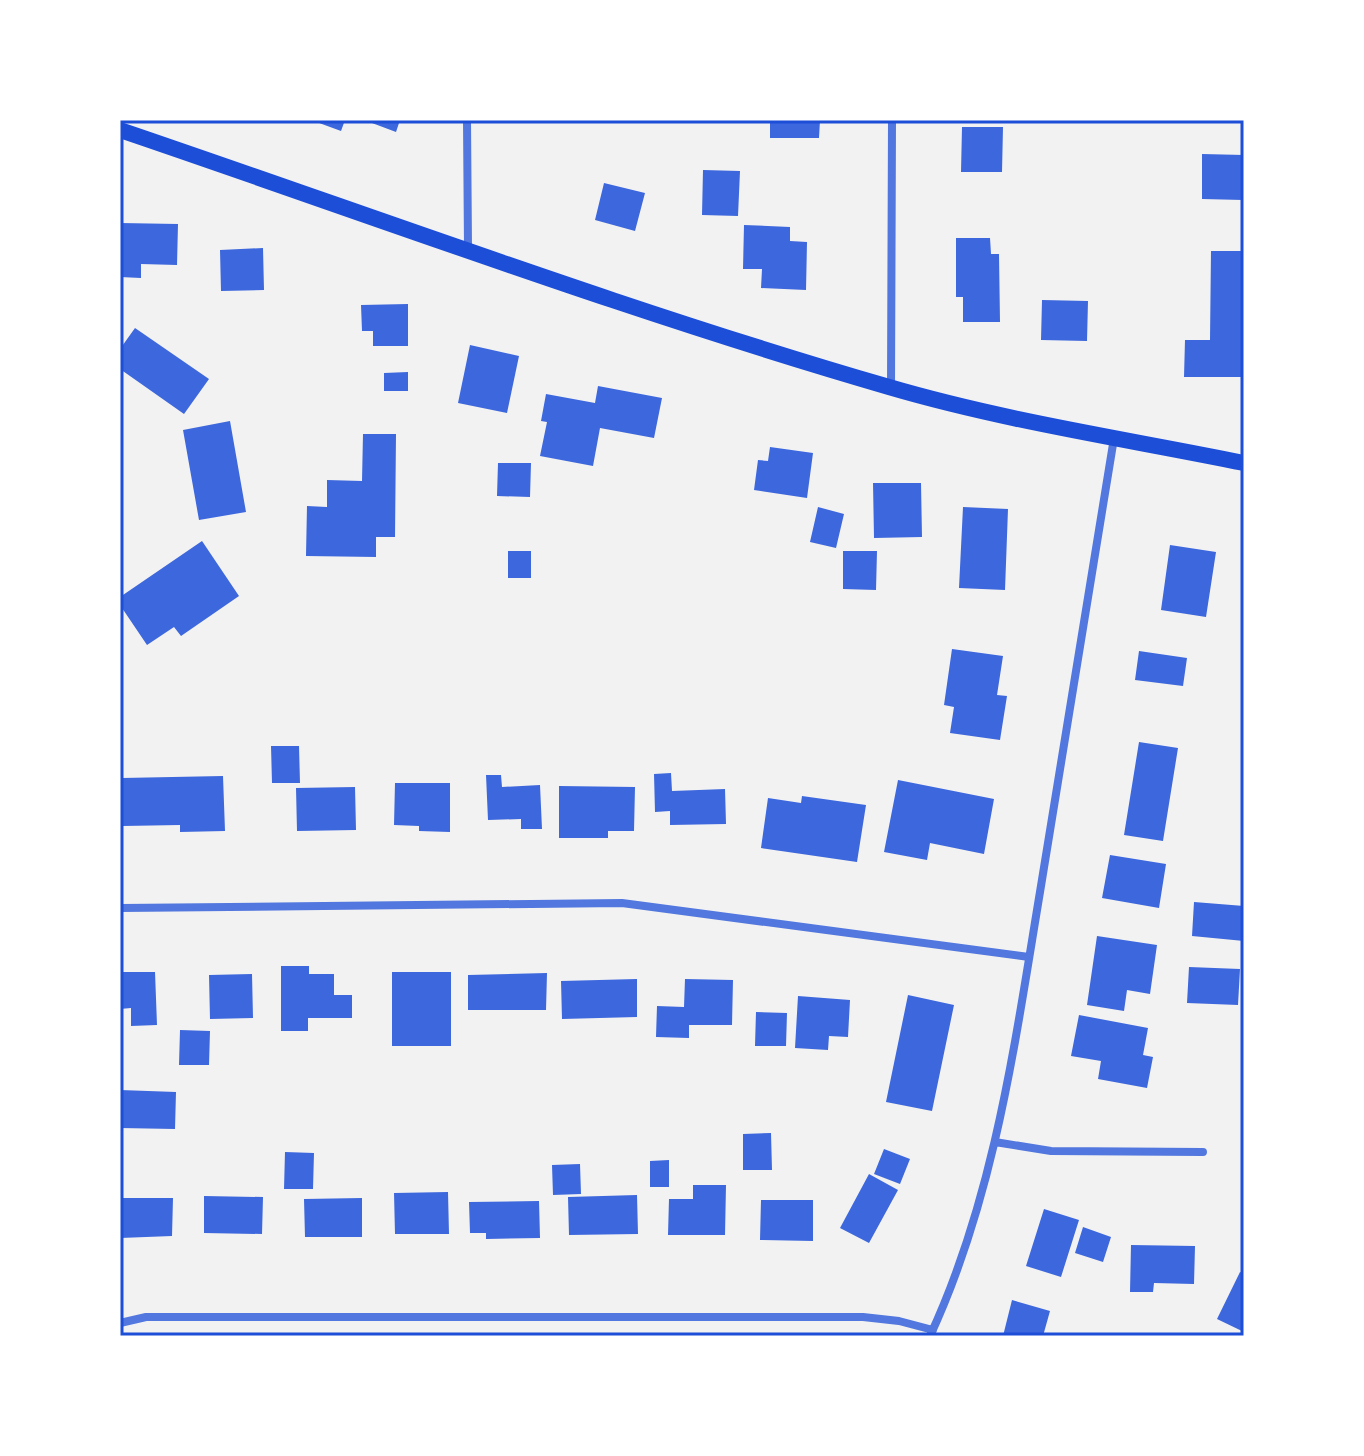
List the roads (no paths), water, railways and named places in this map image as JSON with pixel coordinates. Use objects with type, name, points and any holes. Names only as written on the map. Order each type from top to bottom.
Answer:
[{"type":"main road","points":[[120,130],[647,310],[891,388],[1005,416],[1244,463]]},
{"type":"street","points":[[467,120],[468,248]]},
{"type":"street","points":[[891,388],[892,120]]},
{"type":"street","points":[[120,1323],[146,1317],[863,1317],[899,1321],[932,1333],[970,1238],[995,1142],[1029,957],[1114,437]]},
{"type":"street","points":[[120,908],[622,903],[1029,957]]},
{"type":"street","points":[[995,1142],[1051,1151],[1203,1152]]}]
